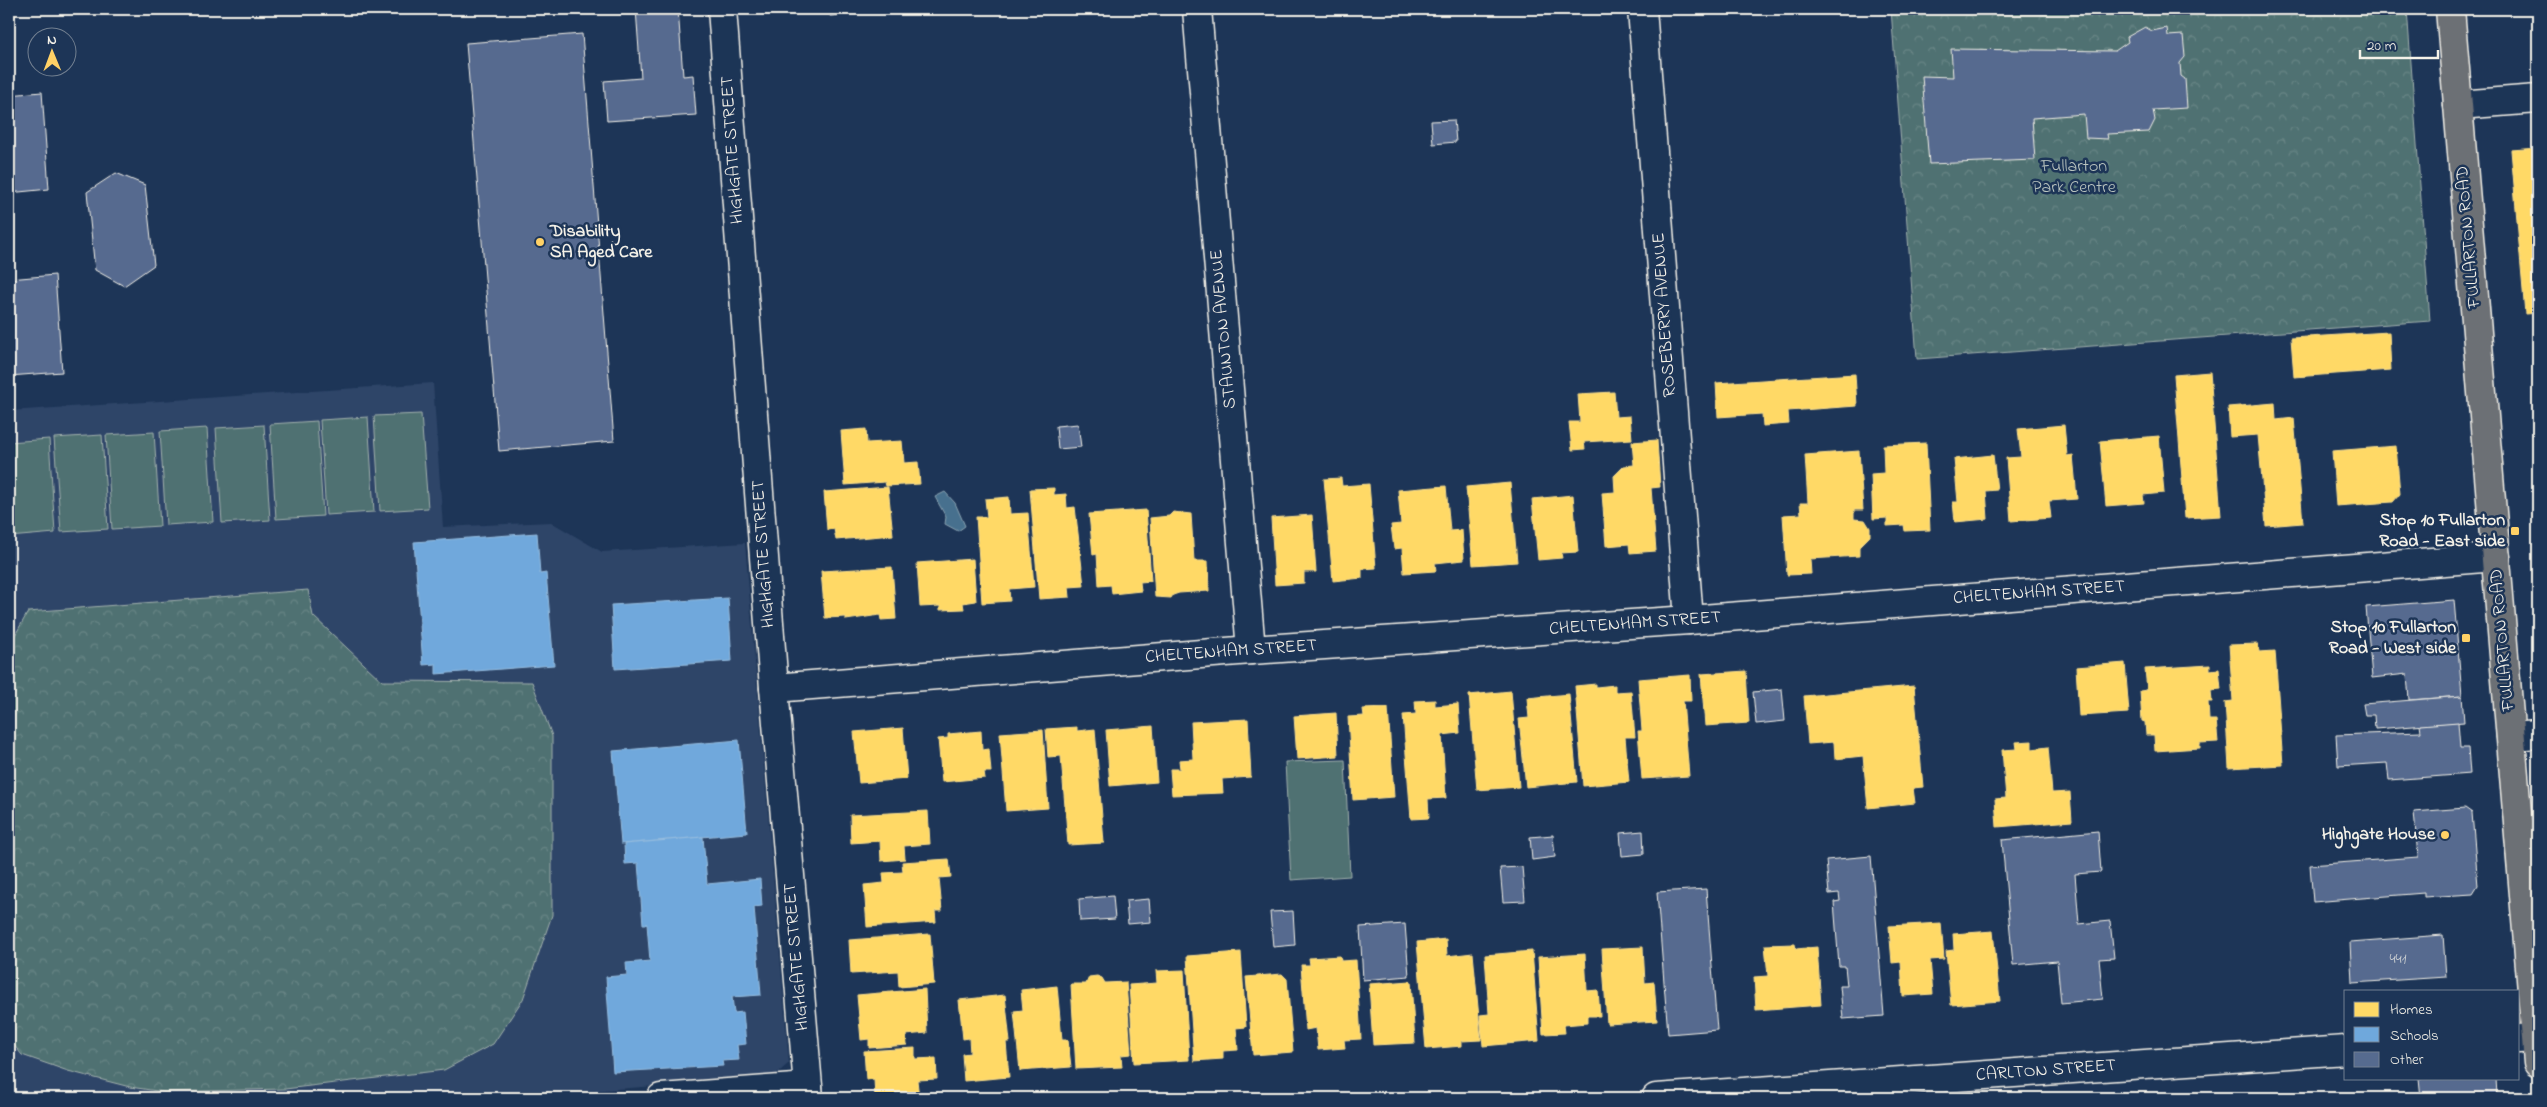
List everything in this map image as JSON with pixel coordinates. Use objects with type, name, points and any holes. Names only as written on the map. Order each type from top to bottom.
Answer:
[{"type":"main road","name":"FULLARTON ROAD","points":[[2450,9],[2511,736],[2531,1046]]},
{"type":"street","name":"HIGHGATE STREET","points":[[722,9],[774,688],[809,1093]]},
{"type":"street","name":"STAUNTON AVENUE","points":[[1198,9],[1251,650]]},
{"type":"street","name":"ROSEBERRY AVENUE","points":[[1642,9],[1689,620]]},
{"type":"street","points":[[2458,106],[2538,99]]},
{"type":"street","name":"CHELTENHAM STREET","points":[[774,688],[1251,650],[1689,620],[2496,557]]},
{"type":"street","points":[[2511,736],[2538,734]]},
{"type":"street","name":"CARLTON STREET","points":[[1656,1098],[2344,1050]]},
{"type":"street","points":[[661,1098],[809,1093]]},
{"type":"shaded area","points":[[433,383],[443,527],[551,522],[602,552],[745,543],[789,1063],[773,1077],[499,1098],[9,1098],[9,411]]},
{"type":"shaded area","points":[[945,492],[955,503],[965,526],[958,531],[945,524],[946,517],[935,497]]},
{"type":"green space","name":"Fullarton Park Centre","points":[[1891,9],[2407,9],[2430,321],[1917,359]]},
{"type":"green space","points":[[421,414],[428,508],[380,511],[374,416]]},
{"type":"green space","points":[[368,417],[374,512],[326,515],[320,420]]},
{"type":"green space","points":[[317,421],[323,516],[276,519],[270,424]]},
{"type":"green space","points":[[264,425],[270,520],[222,523],[216,428]]},
{"type":"green space","points":[[207,428],[213,522],[166,525],[160,431]]},
{"type":"green space","points":[[154,432],[160,526],[112,529],[106,435]]},
{"type":"green space","points":[[102,435],[108,529],[61,532],[54,438]]},
{"type":"green space","points":[[49,439],[55,533],[9,537],[9,442]]},
{"type":"green space","points":[[308,590],[313,616],[382,681],[532,682],[552,736],[552,915],[523,999],[493,1044],[444,1070],[285,1089],[164,1092],[130,1087],[68,1071],[22,1055],[9,1039],[9,646],[28,612]]},
{"type":"green space","points":[[1345,760],[1350,876],[1291,880],[1285,762]]},
{"type":"building: Homes","points":[[2538,148],[2538,313],[2525,314],[2511,150]]},
{"type":"building: Homes","points":[[2389,332],[2391,370],[2294,377],[2291,338]]},
{"type":"building: Homes","points":[[2210,372],[2221,516],[2185,518],[2174,375]]},
{"type":"building: Homes","points":[[1855,374],[1857,406],[1788,411],[1789,424],[1763,426],[1762,414],[1718,417],[1716,383]]},
{"type":"building: Homes","points":[[1614,392],[1616,417],[1630,416],[1632,439],[1584,442],[1585,449],[1572,450],[1569,422],[1580,422],[1578,394]]},
{"type":"building: Homes","points":[[2275,403],[2276,420],[2294,418],[2303,523],[2266,526],[2258,435],[2230,437],[2228,407]]},
{"type":"building: Homes","points":[[2064,425],[2067,456],[2073,455],[2077,499],[2049,501],[2051,518],[2011,521],[2006,458],[2021,457],[2018,429]]},
{"type":"building: Homes","points":[[866,429],[867,443],[902,441],[904,463],[918,462],[920,484],[886,486],[885,482],[845,485],[841,431]]},
{"type":"building: Homes","points":[[2159,436],[2164,493],[2143,495],[2144,503],[2106,506],[2100,441]]},
{"type":"building: Homes","points":[[1657,440],[1660,487],[1651,488],[1656,551],[1630,553],[1629,544],[1606,546],[1602,493],[1615,492],[1614,476],[1624,466],[1634,465],[1632,442]]},
{"type":"building: Homes","points":[[1926,443],[1930,530],[1905,531],[1904,525],[1887,526],[1887,518],[1873,519],[1871,474],[1884,473],[1883,445]]},
{"type":"building: Homes","points":[[2396,446],[2400,494],[2393,502],[2336,506],[2332,451]]},
{"type":"building: Homes","points":[[1859,451],[1863,510],[1854,510],[1854,519],[1865,520],[1870,528],[1870,536],[1859,547],[1859,556],[1810,559],[1811,574],[1787,575],[1783,515],[1801,514],[1800,503],[1808,503],[1805,455]]},
{"type":"building: Homes","points":[[1993,455],[1997,490],[1986,491],[1988,519],[1955,522],[1953,502],[1958,502],[1954,459]]},
{"type":"building: Homes","points":[[1341,478],[1342,486],[1369,484],[1376,568],[1362,569],[1362,578],[1333,581],[1324,479]]},
{"type":"building: Homes","points":[[1510,483],[1517,562],[1473,565],[1466,487]]},
{"type":"building: Homes","points":[[1446,486],[1450,531],[1462,530],[1464,560],[1435,563],[1436,571],[1404,573],[1402,548],[1394,549],[1391,525],[1401,524],[1398,490]]},
{"type":"building: Homes","points":[[888,487],[893,535],[836,540],[834,529],[827,530],[824,492]]},
{"type":"building: Homes","points":[[1054,488],[1054,495],[1066,494],[1067,508],[1075,507],[1084,586],[1069,587],[1070,597],[1039,599],[1030,489]]},
{"type":"building: Homes","points":[[1573,495],[1578,552],[1561,553],[1562,558],[1538,560],[1532,499]]},
{"type":"building: Homes","points":[[1009,497],[1010,514],[1028,513],[1034,587],[1009,589],[1010,601],[982,603],[976,517],[987,517],[985,499]]},
{"type":"building: Homes","points":[[1146,510],[1151,581],[1140,582],[1141,591],[1112,594],[1111,585],[1099,586],[1097,554],[1093,555],[1089,514]]},
{"type":"building: Homes","points":[[1173,512],[1191,514],[1194,561],[1208,561],[1209,591],[1179,593],[1171,598],[1155,597],[1150,518],[1169,516]]},
{"type":"building: Homes","points":[[1312,515],[1316,572],[1304,572],[1304,583],[1275,585],[1271,518]]},
{"type":"building: Homes","points":[[973,559],[976,601],[963,603],[964,609],[940,610],[940,606],[920,607],[917,563]]},
{"type":"building: Homes","points":[[892,567],[896,619],[881,620],[880,615],[846,620],[846,617],[825,618],[821,571]]},
{"type":"building: Homes","points":[[2258,644],[2259,652],[2275,651],[2283,765],[2229,768],[2225,702],[2233,701],[2229,645]]},
{"type":"building: Homes","points":[[2125,663],[2129,713],[2079,716],[2076,667]]},
{"type":"building: Homes","points":[[2210,665],[2210,670],[2219,669],[2221,689],[2211,690],[2212,702],[2208,702],[2209,720],[2216,720],[2218,742],[2200,743],[2200,748],[2155,751],[2154,735],[2146,735],[2145,722],[2142,721],[2140,691],[2147,690],[2145,669]]},
{"type":"building: Homes","points":[[1746,671],[1749,723],[1705,726],[1701,674]]},
{"type":"building: Homes","points":[[1690,675],[1691,701],[1683,701],[1689,776],[1642,779],[1638,731],[1642,731],[1638,679]]},
{"type":"building: Homes","points":[[1596,684],[1596,687],[1615,685],[1615,692],[1631,691],[1635,737],[1625,737],[1629,782],[1583,786],[1575,686]]},
{"type":"building: Homes","points":[[1914,686],[1923,787],[1913,788],[1915,803],[1868,808],[1863,756],[1835,759],[1834,742],[1808,744],[1804,696]]},
{"type":"building: Homes","points":[[1511,691],[1519,787],[1477,790],[1469,695]]},
{"type":"building: Homes","points":[[1569,694],[1577,782],[1526,787],[1519,719],[1529,718],[1527,698]]},
{"type":"building: Homes","points":[[1435,700],[1435,706],[1458,704],[1460,733],[1442,735],[1446,798],[1428,799],[1429,818],[1411,819],[1403,715],[1416,714],[1415,701]]},
{"type":"building: Homes","points":[[1388,708],[1394,797],[1353,800],[1348,717],[1364,716],[1363,709]]},
{"type":"building: Homes","points":[[1336,713],[1338,756],[1297,759],[1294,716]]},
{"type":"building: Homes","points":[[1248,719],[1251,777],[1222,779],[1223,793],[1172,795],[1170,769],[1180,769],[1179,760],[1193,759],[1191,722]]},
{"type":"building: Homes","points":[[1153,726],[1157,782],[1110,786],[1106,730]]},
{"type":"building: Homes","points":[[1077,727],[1077,731],[1095,729],[1104,843],[1068,845],[1061,756],[1048,757],[1046,729]]},
{"type":"building: Homes","points":[[903,728],[907,779],[859,783],[854,732]]},
{"type":"building: Homes","points":[[1043,730],[1048,808],[1006,811],[1000,733]]},
{"type":"building: Homes","points":[[981,731],[982,750],[989,749],[991,772],[984,772],[985,778],[942,782],[938,739],[948,738],[948,734]]},
{"type":"building: Homes","points":[[2032,741],[2032,749],[2048,747],[2052,793],[2070,792],[2072,821],[1997,827],[1995,799],[2006,798],[2002,750],[2017,749],[2016,742]]},
{"type":"building: Homes","points":[[928,811],[930,844],[904,846],[905,859],[881,861],[880,841],[851,843],[850,815]]},
{"type":"building: Homes","points":[[949,859],[951,877],[939,878],[942,911],[935,911],[936,922],[867,927],[864,885],[884,883],[883,873],[903,872],[902,862]]},
{"type":"building: Homes","points":[[1941,923],[1944,959],[1930,960],[1933,994],[1903,996],[1901,962],[1892,963],[1889,926]]},
{"type":"building: Homes","points":[[1993,931],[2000,1001],[1951,1005],[1946,951],[1954,950],[1953,934]]},
{"type":"building: Homes","points":[[930,934],[934,984],[899,987],[898,971],[851,974],[849,940]]},
{"type":"building: Homes","points":[[1446,939],[1447,956],[1473,953],[1481,1040],[1462,1041],[1462,1046],[1426,1049],[1417,942]]},
{"type":"building: Homes","points":[[1795,944],[1796,949],[1817,947],[1821,1005],[1756,1010],[1754,977],[1768,976],[1765,945]]},
{"type":"building: Homes","points":[[1643,947],[1645,983],[1654,982],[1657,1021],[1607,1024],[1602,949]]},
{"type":"building: Homes","points":[[1532,951],[1539,1041],[1483,1046],[1480,1015],[1489,1014],[1485,955]]},
{"type":"building: Homes","points":[[1241,952],[1246,1027],[1236,1028],[1238,1050],[1223,1051],[1223,1059],[1194,1061],[1187,956]]},
{"type":"building: Homes","points":[[1585,954],[1587,991],[1598,990],[1600,1016],[1587,1016],[1587,1023],[1564,1025],[1565,1033],[1543,1034],[1538,957]]},
{"type":"building: Homes","points":[[1340,956],[1341,961],[1356,960],[1361,1039],[1344,1040],[1345,1048],[1318,1050],[1316,1028],[1306,1030],[1301,965],[1310,965],[1309,958]]},
{"type":"building: Homes","points":[[1184,970],[1189,1060],[1134,1063],[1129,985],[1157,983],[1156,971]]},
{"type":"building: Homes","points":[[1282,974],[1287,979],[1293,1052],[1253,1055],[1246,977]]},
{"type":"building: Homes","points":[[1097,976],[1102,978],[1105,983],[1126,982],[1131,1054],[1121,1055],[1122,1067],[1076,1069],[1071,984],[1086,984],[1089,977]]},
{"type":"building: Homes","points":[[1411,981],[1415,1043],[1373,1045],[1369,984]]},
{"type":"building: Homes","points":[[1057,986],[1062,1040],[1068,1040],[1071,1067],[1020,1071],[1014,1011],[1023,1010],[1021,990]]},
{"type":"building: Homes","points":[[925,989],[927,1033],[906,1035],[907,1045],[869,1048],[869,1039],[861,1040],[857,995]]},
{"type":"building: Homes","points":[[1005,995],[1010,1042],[1006,1042],[1009,1077],[964,1081],[962,1054],[970,1053],[969,1038],[963,1039],[959,1000]]},
{"type":"building: Homes","points":[[915,1048],[915,1059],[936,1058],[937,1079],[917,1080],[919,1098],[875,1098],[874,1079],[866,1080],[864,1051]]},
{"type":"building: Schools","points":[[537,533],[540,574],[546,573],[554,665],[436,674],[436,664],[423,665],[414,542]]},
{"type":"building: Schools","points":[[728,598],[732,661],[615,669],[611,605]]},
{"type":"building: Schools","points":[[739,740],[747,833],[621,844],[613,751]]},
{"type":"building: Schools","points":[[703,837],[707,884],[760,879],[762,906],[754,907],[761,995],[732,997],[734,1013],[743,1012],[746,1044],[737,1045],[739,1060],[722,1061],[723,1066],[613,1072],[606,977],[627,975],[626,963],[650,961],[647,924],[643,924],[638,863],[625,864],[624,844]]},
{"type":"building: Other","points":[[636,9],[678,9],[683,76],[693,75],[696,115],[607,121],[604,81],[641,78]]},
{"type":"building: Other","points":[[829,9],[852,9],[853,14],[830,16]]},
{"type":"building: Other","points":[[2145,27],[2152,31],[2167,28],[2168,36],[2183,35],[2185,57],[2180,63],[2181,76],[2185,79],[2187,108],[2153,110],[2155,120],[2149,132],[2107,134],[2108,139],[2086,138],[2084,114],[2032,118],[2035,160],[1929,164],[1922,76],[1953,77],[1951,49],[2115,51],[2128,42],[2127,37]]},
{"type":"building: Other","name":"Disability SA Aged Care","points":[[582,34],[614,441],[499,451],[466,43]]},
{"type":"building: Other","points":[[42,92],[49,189],[9,193],[9,95]]},
{"type":"building: Other","points":[[1454,120],[1456,142],[1433,144],[1431,121]]},
{"type":"building: Other","points":[[116,173],[145,185],[154,265],[124,286],[95,270],[87,192]]},
{"type":"building: Other","points":[[55,275],[62,372],[9,376],[9,279]]},
{"type":"building: Other","points":[[1078,424],[1081,447],[1058,449],[1056,426]]},
{"type":"building: Other","points":[[2454,600],[2462,696],[2409,700],[2407,674],[2372,678],[2366,607]]},
{"type":"building: Other","points":[[1782,689],[1785,721],[1756,724],[1753,692]]},
{"type":"building: Other","points":[[2462,696],[2464,722],[2375,729],[2374,715],[2365,715],[2363,704]]},
{"type":"building: Other","points":[[2458,722],[2460,748],[2468,748],[2470,774],[2389,780],[2387,763],[2338,766],[2336,735],[2421,732],[2420,725]]},
{"type":"building: Other","name":"Highgate House","points":[[2465,808],[2472,813],[2478,886],[2473,894],[2424,897],[2424,893],[2313,902],[2310,865],[2418,857],[2414,812]]},
{"type":"building: Other","points":[[1643,831],[1644,854],[1622,856],[1620,833]]},
{"type":"building: Other","points":[[2098,831],[2101,872],[2075,874],[2079,924],[2110,921],[2114,958],[2099,959],[2103,999],[2061,1003],[2057,961],[2013,965],[2002,840]]},
{"type":"building: Other","points":[[1553,835],[1555,857],[1532,860],[1530,837]]},
{"type":"building: Other","points":[[1871,856],[1884,1016],[1843,1019],[1840,986],[1847,986],[1845,966],[1839,966],[1834,902],[1840,901],[1839,893],[1829,894],[1826,860]]},
{"type":"building: Other","points":[[1522,867],[1525,901],[1503,902],[1500,868]]},
{"type":"building: Other","points":[[1706,889],[1717,1030],[1668,1034],[1657,892]]},
{"type":"building: Other","points":[[1113,896],[1115,919],[1080,921],[1079,899]]},
{"type":"building: Other","points":[[1149,899],[1151,922],[1128,924],[1126,901]]},
{"type":"building: Other","points":[[1293,911],[1295,945],[1273,947],[1270,912]]},
{"type":"building: Other","points":[[1405,924],[1409,976],[1363,980],[1360,927]]},
{"type":"building: Other","points":[[2443,935],[2446,977],[2352,983],[2350,942]]},
{"type":"building: Other","points":[[2419,1080],[2496,1080],[2497,1098],[2421,1098]]},
{"type":"place","name":"Disability SA Aged Care","points":[[540,242]]},
{"type":"place","name":"Stop 10 Fullarton Road - East side","points":[[2515,531]]},
{"type":"place","name":"Stop 10 Fullarton Road - West side","points":[[2466,638]]},
{"type":"place","name":"Highgate House","points":[[2445,835]]}]
